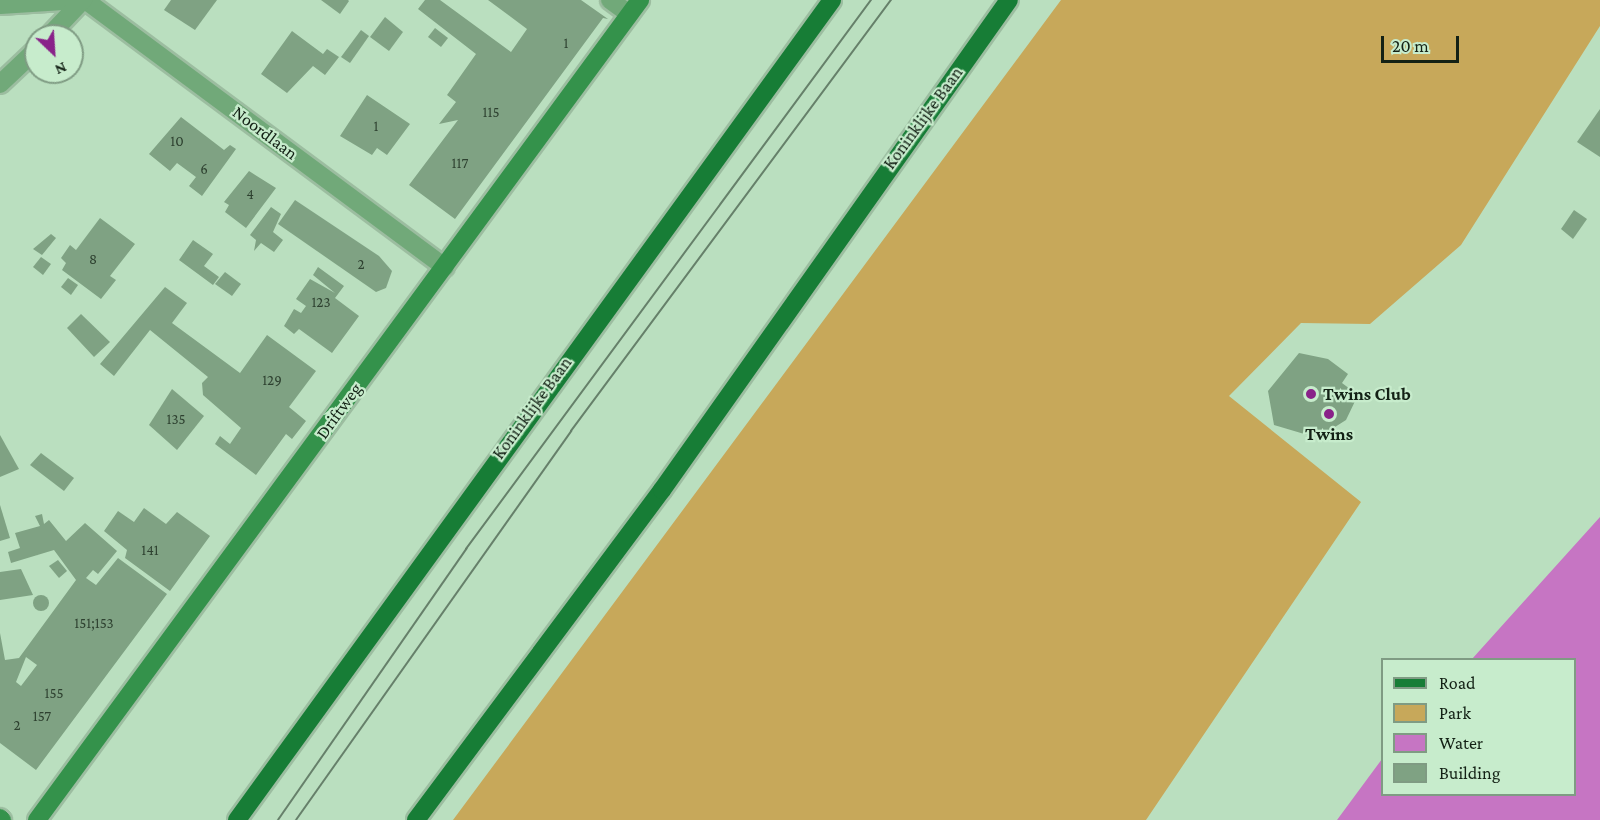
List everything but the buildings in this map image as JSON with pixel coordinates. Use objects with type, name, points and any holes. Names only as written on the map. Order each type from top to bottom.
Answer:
[{"type":"main road","name":"Koninklijke Baan","points":[[237,820],[832,0]]},
{"type":"main road","name":"Koninklijke Baan","points":[[416,820],[669,480],[1009,0]]},
{"type":"street","points":[[0,5],[82,0]]},
{"type":"street","points":[[60,24],[82,0]]},
{"type":"street","name":"Noordlaan","points":[[82,0],[445,267]]},
{"type":"street","points":[[610,0],[635,7]]},
{"type":"street","name":"Driftweg","points":[[37,820],[635,7]]},
{"type":"street","points":[[0,84],[24,61]]},
{"type":"green space","points":[[1061,0],[1600,0],[1600,26],[1461,245],[1370,324],[1301,323],[1229,396],[1361,502],[1146,820],[453,820]]},
{"type":"water","points":[[1600,517],[1600,820],[1337,820],[1381,760],[1381,796],[1576,796],[1576,658],[1473,658]]},
{"type":"tram line","points":[[278,820],[466,549],[871,0]]},
{"type":"tram line","points":[[296,820],[571,431],[891,0]]},
{"type":"place","name":"Twins Club","points":[[1311,394]]},
{"type":"place","name":"Twins","points":[[1329,414]]}]
